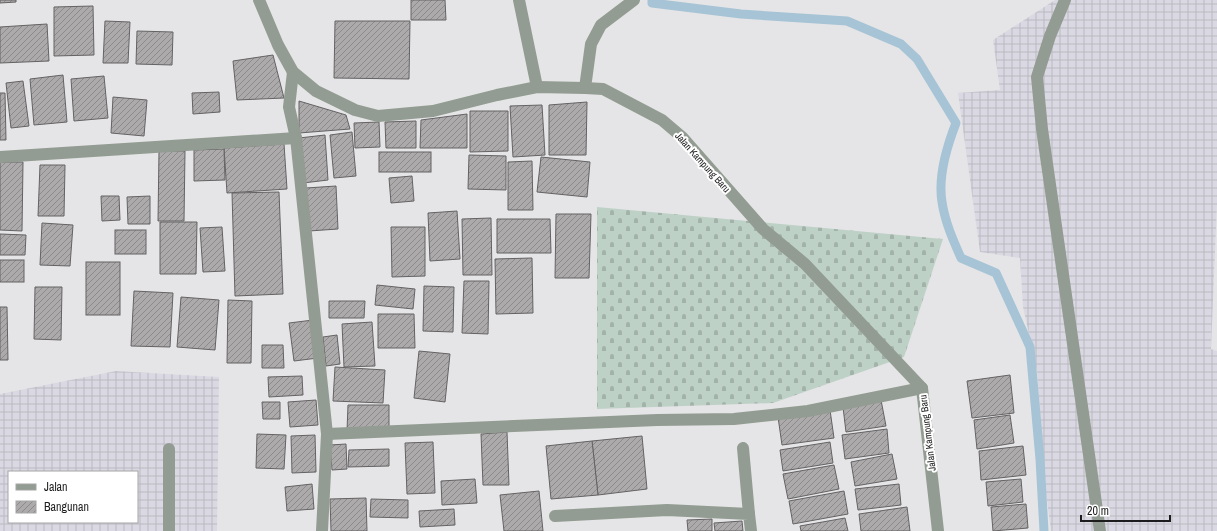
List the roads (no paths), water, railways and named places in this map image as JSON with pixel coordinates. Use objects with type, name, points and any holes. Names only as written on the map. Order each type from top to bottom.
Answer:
[{"type":"street","name":"Jalan Kampung Baru","points":[[260,0],[278,45],[293,72],[316,92],[354,110],[378,116],[433,111],[497,95],[538,87],[585,88],[603,89],[662,120],[682,137],[763,228],[805,264],[922,388],[938,531]]},
{"type":"street","points":[[519,0],[538,87]]},
{"type":"street","points":[[585,88],[591,44],[601,25],[634,0]]},
{"type":"street","points":[[1065,0],[1050,36],[1037,76],[1042,130],[1100,531]]},
{"type":"street","points":[[293,72],[290,108],[296,138],[327,434],[322,531]]},
{"type":"street","points":[[0,157],[296,138]]},
{"type":"street","points":[[327,434],[658,420],[734,419],[808,410],[922,388]]},
{"type":"street","points":[[743,448],[751,531]]},
{"type":"street","points":[[169,449],[169,531]]},
{"type":"street","points":[[555,516],[667,510],[749,514]]},
{"type":"waterway","points":[[652,0],[652,3],[741,14],[847,21],[901,44],[917,59],[956,123],[949,142],[941,183],[943,209],[952,238],[961,258],[996,273],[1030,347],[1040,459],[1044,531]]}]
